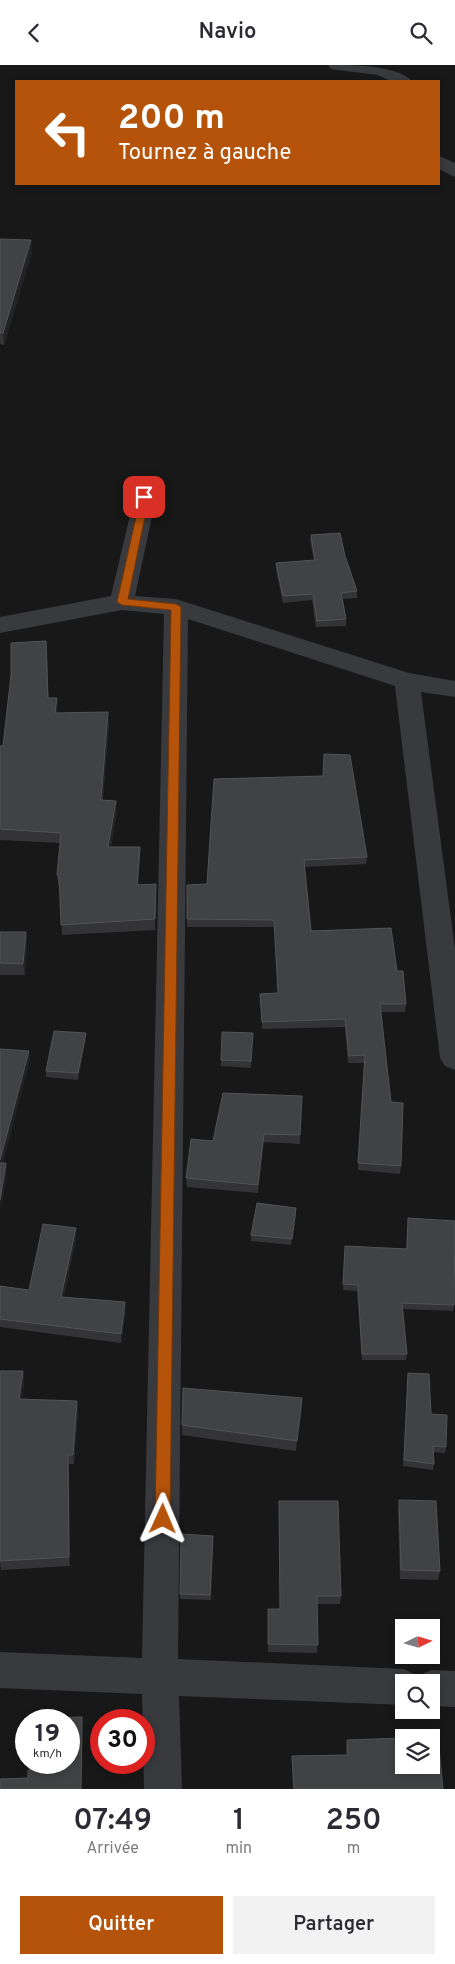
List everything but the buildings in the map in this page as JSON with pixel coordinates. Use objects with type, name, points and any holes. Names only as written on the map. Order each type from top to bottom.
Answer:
[{"type":"street","points":[[337,65],[378,70],[400,80]]},
{"type":"street","points":[[440,162],[455,171]]},
{"type":"street","points":[[122,602],[144,497]]},
{"type":"street","points":[[0,625],[122,602],[176,607],[407,681],[455,689]]},
{"type":"street","points":[[162,1789],[160,1677],[176,607]]},
{"type":"street","points":[[407,681],[455,1058]]},
{"type":"street","points":[[0,1669],[395,1687]]},
{"type":"street","points":[[440,1688],[455,1689]]},
{"type":"route","points":[[144,497],[122,602],[176,607],[163,1519]]}]
